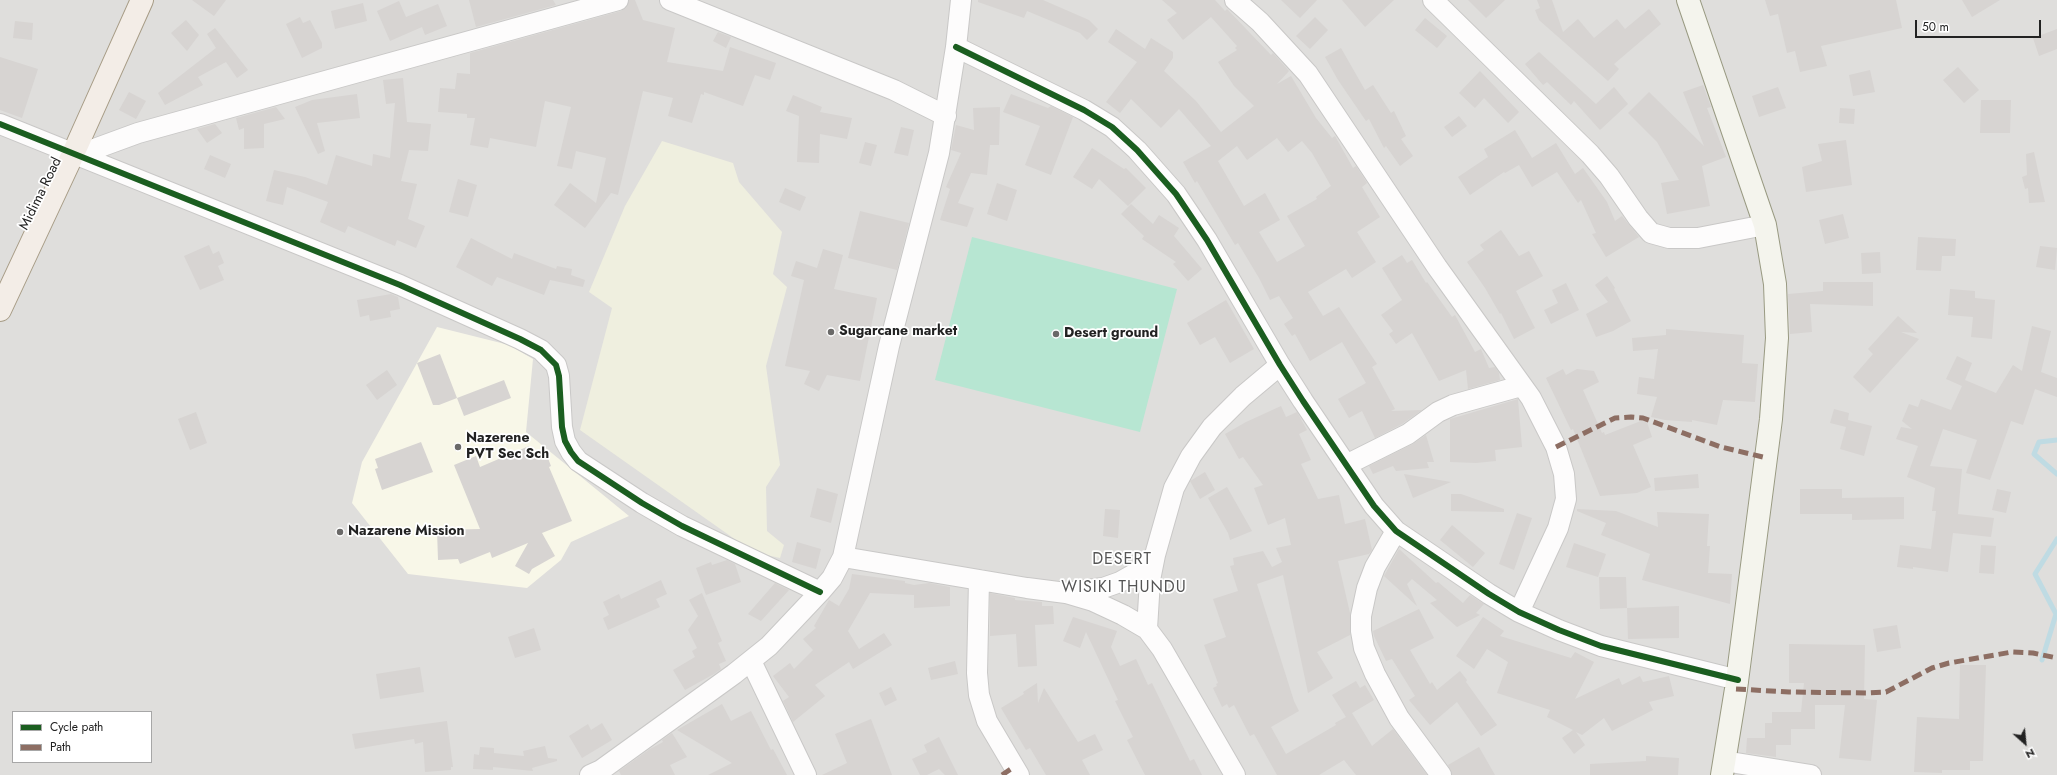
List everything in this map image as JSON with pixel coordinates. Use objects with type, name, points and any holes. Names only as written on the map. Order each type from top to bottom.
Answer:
[{"type":"main road","name":"Midima Road","points":[[0,310],[76,154],[142,0]]},
{"type":"street","points":[[76,154],[138,133],[618,0]]},
{"type":"street","points":[[670,0],[894,90],[946,116]]},
{"type":"street","points":[[590,775],[601,770],[751,661],[769,646],[832,578],[843,557],[889,346],[921,226],[946,116],[961,0]]},
{"type":"street","points":[[1235,0],[1260,22],[1308,74],[1437,267],[1531,398],[1556,447],[1564,474],[1566,499],[1558,528],[1519,612]]},
{"type":"street","points":[[1433,0],[1590,154],[1609,176],[1638,218],[1652,232],[1669,238],[1698,238],[1765,225]]},
{"type":"street","points":[[1688,0],[1765,225],[1775,284],[1777,338],[1767,458],[1738,680],[1723,768],[1811,775]]},
{"type":"street","points":[[956,47],[1084,110],[1112,127],[1137,150],[1176,194],[1208,240],[1280,365],[1374,506],[1396,531],[1489,594],[1519,612],[1559,630],[1601,646],[1738,680]]},
{"type":"street","points":[[0,124],[400,285],[541,350],[556,366],[560,376],[562,427],[565,441],[570,452],[578,461],[642,503],[682,526],[820,592]]},
{"type":"street","points":[[1147,629],[1150,580],[1155,555],[1174,488],[1191,456],[1217,422],[1243,396],[1280,365]]},
{"type":"street","points":[[1346,465],[1408,434],[1438,412],[1453,405],[1521,386]]},
{"type":"street","points":[[1396,531],[1375,567],[1366,595],[1361,616],[1361,631],[1364,648],[1375,674],[1395,712],[1442,775]]},
{"type":"street","points":[[1066,593],[1102,588],[1120,582],[1143,569],[1155,555]]},
{"type":"street","points":[[843,557],[1066,593],[1093,601],[1147,629],[1162,649],[1235,775]]},
{"type":"street","points":[[979,580],[977,673],[979,695],[987,721],[1019,775]]},
{"type":"street","points":[[751,661],[806,775]]},
{"type":"shaded area","points":[[0,0],[2057,0],[2057,775],[0,775]]},
{"type":"shaded area","name":"Nazerene PVT Sec Sch","points":[[437,327],[509,345],[533,359],[526,432],[629,516],[571,542],[561,560],[527,588],[408,574],[352,503],[362,462]]},
{"type":"green space","points":[[662,141],[733,163],[739,182],[782,232],[773,274],[787,287],[766,366],[780,465],[766,487],[767,531],[784,545],[780,558],[753,552],[580,430],[612,308],[589,292],[625,206]]},
{"type":"green space","name":"Desert ground","points":[[972,237],[1177,289],[1140,432],[935,380]]},
{"type":"building","points":[[192,0],[226,0],[214,16]]},
{"type":"building","points":[[469,0],[553,0],[556,5],[476,27]]},
{"type":"building","points":[[629,0],[635,0],[643,20],[675,28],[667,62],[723,71],[730,47],[776,63],[770,80],[755,75],[743,106],[704,92],[704,95],[701,94],[692,123],[668,116],[673,98],[643,91],[618,195],[611,193],[585,228],[554,205],[570,183],[596,203],[606,158],[576,151],[572,169],[557,166],[571,107],[545,101],[536,147],[490,138],[488,148],[470,145],[475,118],[467,118],[467,114],[438,112],[440,88],[455,89],[457,73],[470,74],[470,53],[621,11],[626,8]]},
{"type":"building","points":[[978,0],[1043,0],[1089,20],[1098,29],[1087,40],[1080,33],[1027,11],[1024,18],[978,2]]},
{"type":"building","points":[[1162,0],[1215,0],[1225,11],[1227,9],[1271,55],[1273,53],[1289,71],[1277,84],[1291,76],[1316,118],[1332,138],[1335,136],[1353,168],[1356,166],[1367,183],[1362,187],[1380,217],[1357,232],[1376,262],[1352,278],[1346,269],[1308,292],[1323,316],[1339,307],[1377,364],[1372,367],[1395,409],[1391,411],[1422,410],[1402,424],[1375,438],[1362,411],[1349,418],[1338,399],[1366,383],[1342,342],[1310,361],[1295,334],[1292,336],[1284,324],[1293,318],[1279,296],[1270,300],[1238,243],[1235,245],[1197,181],[1195,183],[1183,162],[1211,146],[1179,109],[1161,128],[1131,99],[1120,113],[1106,102],[1137,62],[1108,42],[1116,29],[1145,49],[1151,38],[1173,52],[1173,58],[1164,71],[1196,101],[1221,132],[1254,106],[1234,86],[1218,62],[1237,50],[1235,48],[1237,46],[1211,17],[1183,40],[1167,20],[1177,13]],"holes":[[[1277,138],[1288,152],[1302,141],[1312,153],[1331,186],[1316,197],[1317,199],[1287,216],[1305,246],[1277,262],[1259,232],[1280,220],[1265,193],[1244,206],[1218,161],[1237,146],[1247,160]]]},
{"type":"building","points":[[1281,0],[1317,0],[1300,18]]},
{"type":"building","points":[[1342,0],[1394,0],[1365,27]]},
{"type":"building","points":[[1468,0],[1505,0],[1486,18]]},
{"type":"building","points":[[1537,0],[1552,0],[1563,32],[1578,19],[1594,38],[1617,19],[1625,29],[1649,9],[1661,24],[1614,64],[1619,69],[1608,81],[1539,20],[1535,10],[1540,8]]},
{"type":"building","points":[[1765,0],[1896,0],[1902,28],[1821,46],[1827,66],[1800,72],[1795,51],[1787,53],[1778,14],[1770,16]]},
{"type":"building","points":[[1962,0],[2000,0],[1972,17]]},
{"type":"building","points":[[399,1],[406,17],[438,4],[447,26],[425,35],[422,27],[390,41],[377,11]]},
{"type":"building","points":[[363,3],[367,21],[335,29],[331,11]]},
{"type":"building","points":[[300,17],[303,23],[310,20],[322,43],[322,48],[302,58],[286,24]]},
{"type":"building","points":[[1315,17],[1328,30],[1310,49],[1296,36]]},
{"type":"building","points":[[1425,18],[1447,36],[1437,48],[1415,30]]},
{"type":"building","points":[[186,20],[199,35],[187,51],[171,33]]},
{"type":"building","points":[[15,21],[33,23],[32,40],[13,38]]},
{"type":"building","points":[[215,28],[248,70],[237,78],[226,62],[198,77],[203,85],[165,105],[158,93],[216,48],[207,34]]},
{"type":"building","points":[[2057,29],[2057,49],[2039,56],[2033,38]]},
{"type":"building","points":[[718,32],[731,37],[726,48],[713,41]]},
{"type":"building","points":[[1341,48],[1365,90],[1373,85],[1391,113],[1394,111],[1406,136],[1401,139],[1413,156],[1400,166],[1386,146],[1384,148],[1369,119],[1366,121],[1338,80],[1325,57]]},
{"type":"building","points":[[1539,52],[1596,104],[1614,87],[1628,104],[1600,130],[1574,101],[1571,105],[1547,82],[1543,85],[1525,64]]},
{"type":"building","points":[[0,57],[38,69],[22,118],[0,110]]},
{"type":"building","points":[[1958,67],[1979,90],[1964,103],[1943,80]]},
{"type":"building","points":[[1870,70],[1875,92],[1853,96],[1849,75]]},
{"type":"building","points":[[1480,71],[1519,112],[1508,123],[1484,98],[1475,108],[1459,93]]},
{"type":"building","points":[[403,78],[407,122],[431,124],[428,151],[409,150],[401,181],[417,184],[408,219],[425,226],[416,248],[397,240],[395,246],[348,226],[345,233],[320,222],[328,202],[287,187],[283,205],[266,201],[274,170],[305,177],[327,185],[336,155],[372,166],[373,154],[390,158],[395,103],[386,104],[383,80]]},
{"type":"building","points":[[1703,85],[1711,107],[1707,108],[1726,157],[1702,166],[1710,206],[1667,214],[1661,183],[1679,180],[1657,142],[1628,113],[1649,92],[1704,146],[1683,92]]},
{"type":"building","points":[[1778,87],[1786,108],[1759,117],[1752,96]]},
{"type":"building","points":[[129,92],[146,101],[136,119],[119,110]]},
{"type":"building","points":[[357,94],[360,118],[317,123],[325,151],[318,154],[295,107],[312,100]]},
{"type":"building","points":[[1011,94],[1048,108],[1051,106],[1073,117],[1051,175],[1025,165],[1040,126],[1003,112]]},
{"type":"building","points":[[793,95],[822,107],[820,112],[852,118],[847,139],[820,134],[819,163],[797,162],[799,116],[786,111]]},
{"type":"building","points":[[1981,100],[2011,100],[2010,133],[1980,133]]},
{"type":"building","points":[[276,107],[285,119],[264,124],[264,148],[244,149],[244,128],[239,130],[236,118]]},
{"type":"building","points":[[1000,107],[999,145],[990,145],[987,175],[971,173],[958,203],[974,208],[967,227],[940,220],[950,189],[946,187],[961,153],[951,150],[956,125],[974,130],[973,108]]},
{"type":"building","points":[[1840,108],[1855,109],[1854,124],[1839,123]]},
{"type":"building","points":[[1459,116],[1467,126],[1452,137],[1444,127]]},
{"type":"building","points":[[215,124],[222,133],[207,143],[197,129]]},
{"type":"building","points":[[901,127],[914,130],[908,156],[894,153]]},
{"type":"building","points":[[1515,130],[1532,158],[1556,143],[1575,174],[1583,168],[1607,202],[1615,221],[1622,216],[1639,237],[1606,257],[1592,234],[1596,233],[1581,200],[1578,203],[1557,172],[1532,187],[1519,165],[1505,173],[1504,172],[1470,195],[1458,177],[1488,157],[1484,149]]},
{"type":"building","points":[[1846,140],[1852,185],[1806,192],[1802,167],[1822,161],[1818,144]]},
{"type":"building","points":[[865,142],[877,145],[871,166],[859,163]]},
{"type":"building","points":[[1092,148],[1124,169],[1126,168],[1146,188],[1128,206],[1099,179],[1092,189],[1073,177]]},
{"type":"building","points":[[2034,152],[2045,202],[2029,203],[2028,188],[2025,189],[2022,177],[2027,175],[2026,154]]},
{"type":"building","points":[[210,155],[231,164],[225,178],[204,169]]},
{"type":"building","points":[[458,179],[477,185],[468,217],[449,212]]},
{"type":"building","points":[[997,183],[1017,190],[1007,221],[987,214]]},
{"type":"building","points":[[785,188],[806,197],[800,211],[779,202]]},
{"type":"building","points":[[1131,204],[1153,224],[1159,215],[1179,228],[1174,236],[1202,269],[1188,281],[1173,264],[1176,262],[1142,239],[1144,236],[1121,214]]},
{"type":"building","points":[[860,211],[909,223],[897,270],[848,258]]},
{"type":"building","points":[[1843,214],[1849,238],[1825,244],[1819,220]]},
{"type":"building","points":[[1501,230],[1519,256],[1529,251],[1543,276],[1516,291],[1535,328],[1514,339],[1501,313],[1500,314],[1485,288],[1467,262],[1484,250],[1480,245]]},
{"type":"building","points":[[1918,237],[1956,239],[1955,256],[1942,256],[1941,271],[1916,270]]},
{"type":"building","points":[[471,238],[512,259],[514,253],[556,269],[557,266],[572,269],[571,275],[585,280],[583,287],[550,280],[544,295],[497,277],[492,286],[456,267]]},
{"type":"building","points":[[209,245],[213,254],[219,251],[224,263],[218,266],[224,280],[200,290],[184,256]]},
{"type":"building","points":[[2040,246],[2057,248],[2055,270],[2036,267]]},
{"type":"building","name":"Sugarcane market","points":[[823,249],[843,255],[834,289],[877,298],[860,381],[827,375],[819,391],[804,384],[810,371],[785,366],[804,280],[791,276],[796,261],[817,268]]},
{"type":"building","points":[[1880,252],[1881,273],[1862,274],[1861,253]]},
{"type":"building","points":[[1402,255],[1407,263],[1412,260],[1426,283],[1427,282],[1452,317],[1455,315],[1475,352],[1481,349],[1489,368],[1495,367],[1499,373],[1500,380],[1468,389],[1466,370],[1439,381],[1412,333],[1396,344],[1389,334],[1393,331],[1381,315],[1402,300],[1382,268]]},
{"type":"building","points":[[1607,276],[1615,288],[1614,289],[1631,321],[1613,331],[1596,337],[1586,314],[1608,302],[1595,285]]},
{"type":"building","points":[[1823,282],[1873,282],[1873,306],[1810,304],[1812,332],[1790,334],[1788,294],[1823,291]]},
{"type":"building","points":[[1566,283],[1579,310],[1551,324],[1544,310],[1558,303],[1552,290]]},
{"type":"building","points":[[1950,289],[1975,291],[1975,298],[1995,300],[1992,339],[1971,337],[1973,317],[1948,315]]},
{"type":"building","points":[[391,294],[398,297],[400,309],[390,311],[391,317],[370,321],[369,315],[360,317],[357,300]]},
{"type":"building","points":[[1226,300],[1254,349],[1230,363],[1215,337],[1200,345],[1187,323]]},
{"type":"building","points":[[1898,316],[1917,333],[1901,332],[1919,339],[1870,393],[1853,377],[1873,354],[1868,349]]},
{"type":"building","points":[[2032,326],[2051,331],[2041,372],[2057,378],[2057,397],[2035,389],[2023,425],[2011,421],[1990,480],[1966,473],[1977,440],[1943,429],[1930,466],[1962,469],[1958,514],[1994,518],[1991,537],[1953,533],[1948,572],[1913,567],[1913,569],[1897,567],[1900,545],[1931,549],[1936,511],[1932,511],[1935,488],[1907,477],[1918,446],[1896,439],[1901,427],[1912,429],[1902,421],[1909,404],[1918,407],[1921,399],[1951,410],[1962,386],[1946,379],[1957,356],[1972,363],[1965,380],[1996,393],[2013,365],[2022,371]]},
{"type":"building","points":[[1666,329],[1744,335],[1742,363],[1758,364],[1755,402],[1723,400],[1717,425],[1692,420],[1692,422],[1665,420],[1651,417],[1657,397],[1637,394],[1639,377],[1654,379],[1658,349],[1633,351],[1632,338],[1666,335]]},
{"type":"building","points":[[440,354],[457,398],[439,405],[433,405],[417,363]]},
{"type":"building","points":[[1563,369],[1566,375],[1577,369],[1594,371],[1599,382],[1583,390],[1602,433],[1604,432],[1605,435],[1646,419],[1652,437],[1633,445],[1651,487],[1637,493],[1600,496],[1573,429],[1571,430],[1546,378]]},
{"type":"building","points":[[387,370],[397,385],[377,400],[366,385]]},
{"type":"building","points":[[504,380],[511,398],[464,416],[457,398]]},
{"type":"building","points":[[1518,399],[1522,447],[1495,450],[1496,461],[1476,463],[1450,462],[1450,419]]},
{"type":"building","points":[[1281,406],[1286,417],[1297,412],[1307,430],[1299,434],[1311,460],[1301,464],[1318,499],[1339,495],[1345,524],[1365,519],[1372,550],[1369,554],[1338,561],[1350,613],[1350,635],[1317,652],[1333,678],[1308,693],[1283,575],[1257,584],[1294,701],[1299,711],[1271,727],[1286,754],[1336,725],[1335,723],[1346,717],[1332,695],[1356,681],[1360,688],[1365,685],[1374,700],[1352,713],[1372,746],[1393,729],[1427,775],[1356,775],[1344,760],[1319,775],[1277,775],[1254,734],[1250,736],[1234,705],[1229,708],[1227,704],[1222,707],[1213,688],[1217,686],[1216,684],[1218,683],[1204,645],[1226,637],[1213,599],[1238,591],[1230,566],[1234,565],[1233,558],[1263,551],[1272,567],[1282,562],[1276,548],[1291,545],[1285,518],[1268,525],[1254,488],[1263,485],[1243,457],[1239,459],[1225,434],[1246,422]]},
{"type":"building","points":[[1834,409],[1849,413],[1848,420],[1872,426],[1864,456],[1840,449],[1846,427],[1830,423]]},
{"type":"building","points":[[196,412],[207,443],[190,450],[178,419]]},
{"type":"building","points":[[1426,435],[1434,462],[1427,462],[1429,468],[1396,471],[1393,466],[1373,474],[1369,466],[1413,444]]},
{"type":"building","points":[[421,442],[433,472],[382,490],[375,469],[378,468],[375,459]]},
{"type":"building","points":[[529,446],[533,458],[546,453],[551,466],[549,467],[572,521],[542,533],[555,556],[532,569],[529,574],[515,566],[528,543],[492,558],[490,552],[460,564],[458,559],[438,560],[437,530],[480,529],[454,465],[476,456],[480,467]]},
{"type":"building","points":[[1205,472],[1215,490],[1200,499],[1190,481]]},
{"type":"building","points":[[1404,474],[1451,482],[1413,498]]},
{"type":"building","points":[[1698,474],[1699,488],[1655,491],[1654,478]]},
{"type":"building","points":[[1227,487],[1252,531],[1230,540],[1228,533],[1208,498]]},
{"type":"building","points":[[817,488],[838,494],[831,523],[810,517]]},
{"type":"building","points":[[1800,489],[1842,489],[1842,498],[1904,497],[1904,519],[1852,520],[1852,514],[1800,514]]},
{"type":"building","points":[[1997,489],[2011,492],[2006,513],[1992,510]]},
{"type":"building","points":[[1451,494],[1461,494],[1504,509],[1504,512],[1451,511]]},
{"type":"building","points":[[1105,509],[1120,510],[1118,538],[1103,536]]},
{"type":"building","points":[[1577,509],[1616,511],[1658,527],[1657,512],[1709,514],[1707,546],[1710,546],[1708,573],[1732,574],[1730,604],[1642,580],[1650,554],[1601,535],[1606,523],[1577,511]]},
{"type":"building","points":[[1517,513],[1532,518],[1514,570],[1499,564]]},
{"type":"building","points":[[1452,525],[1485,553],[1473,567],[1440,540]]},
{"type":"building","points":[[797,542],[821,549],[816,569],[792,562]]},
{"type":"building","points":[[1574,543],[1606,554],[1598,577],[1566,567]]},
{"type":"building","points":[[1981,545],[1996,546],[1994,574],[1979,573]]},
{"type":"building","points":[[1399,549],[1436,583],[1438,582],[1463,603],[1470,595],[1484,604],[1476,613],[1480,615],[1457,627],[1430,603],[1437,600],[1412,579],[1407,584],[1417,606],[1384,576]]},
{"type":"building","points":[[727,560],[735,564],[741,582],[706,595],[696,568],[711,562],[712,565]]},
{"type":"building","points":[[852,574],[905,581],[905,583],[914,585],[929,583],[950,587],[950,606],[914,608],[914,595],[870,593],[848,631],[859,649],[884,633],[892,645],[853,669],[849,662],[815,685],[825,696],[793,722],[783,701],[789,697],[773,676],[790,663],[794,669],[813,650],[803,639],[816,628],[814,626],[829,600],[839,606],[849,589]]},
{"type":"building","points":[[1599,577],[1626,577],[1627,608],[1600,609]]},
{"type":"building","points":[[661,580],[667,594],[656,599],[660,607],[608,630],[603,618],[609,615],[603,602],[619,594],[621,599]]},
{"type":"building","points":[[775,583],[789,590],[761,621],[748,614]]},
{"type":"building","points":[[702,593],[722,641],[718,643],[726,661],[719,664],[721,669],[714,674],[685,690],[673,670],[695,657],[692,651],[697,648],[688,630],[698,616],[689,600]]},
{"type":"building","points":[[990,593],[1015,598],[1015,600],[1042,602],[1042,606],[1053,606],[1054,624],[1035,625],[1037,666],[1018,667],[1016,634],[990,636]]},
{"type":"building","points":[[1679,606],[1679,638],[1628,639],[1627,608]]},
{"type":"building","points":[[1419,609],[1434,638],[1410,650],[1430,684],[1432,682],[1437,690],[1460,671],[1467,680],[1466,682],[1497,725],[1481,736],[1457,702],[1430,725],[1409,700],[1415,696],[1392,659],[1386,661],[1373,631]]},
{"type":"building","points":[[1073,617],[1117,631],[1111,647],[1120,666],[1136,659],[1148,685],[1152,683],[1190,761],[1194,759],[1202,775],[1145,775],[1127,740],[1133,737],[1115,701],[1118,700],[1086,632],[1080,648],[1063,641]]},
{"type":"building","points":[[1483,617],[1504,631],[1500,636],[1571,658],[1575,652],[1594,662],[1575,699],[1619,678],[1622,685],[1640,676],[1643,682],[1669,676],[1674,696],[1649,702],[1653,710],[1612,731],[1604,718],[1582,735],[1576,732],[1585,745],[1574,754],[1562,738],[1573,730],[1547,717],[1550,710],[1497,693],[1508,662],[1487,649],[1474,669],[1456,656]]},
{"type":"building","points":[[1897,625],[1901,648],[1877,652],[1873,629]]},
{"type":"building","points":[[534,628],[541,650],[515,658],[508,637]]},
{"type":"building","points":[[1789,644],[1865,645],[1864,699],[1877,700],[1871,761],[1839,758],[1845,705],[1815,705],[1815,729],[1791,729],[1791,745],[1776,745],[1776,757],[1746,753],[1747,738],[1765,738],[1765,723],[1772,723],[1772,712],[1801,712],[1804,683],[1789,683]]},
{"type":"building","points":[[955,661],[958,674],[931,680],[928,668]]},
{"type":"building","points":[[1960,665],[1986,665],[1983,761],[1970,761],[1970,770],[1942,770],[1942,773],[1914,772],[1917,717],[1959,719]]},
{"type":"building","points":[[420,667],[424,692],[380,699],[376,674]]},
{"type":"building","points":[[1037,683],[1038,703],[1044,688],[1078,742],[1095,734],[1103,750],[1082,760],[1090,775],[1046,775],[1030,748],[1026,750],[1001,708],[1024,694],[1023,692]]},
{"type":"building","points":[[891,687],[897,700],[885,706],[879,693]]},
{"type":"building","points":[[722,704],[731,721],[751,711],[771,750],[773,749],[787,775],[708,775],[732,763],[677,730]]},
{"type":"building","points":[[871,719],[892,775],[822,775],[847,763],[835,734]]},
{"type":"building","points":[[447,721],[453,767],[451,767],[451,770],[425,772],[423,742],[415,744],[414,739],[355,749],[352,734]]},
{"type":"building","points":[[602,723],[612,740],[582,758],[569,736],[588,724],[591,730]]},
{"type":"building","points":[[672,733],[687,757],[670,765],[675,775],[621,775],[619,771],[650,749],[663,742],[662,740]]},
{"type":"building","points":[[939,737],[958,775],[945,775],[939,769],[927,775],[920,775],[912,759],[927,752],[924,745]]},
{"type":"building","points":[[545,746],[548,758],[557,759],[557,761],[532,768],[533,771],[493,767],[493,770],[473,769],[474,754],[479,755],[480,747],[494,748],[494,753],[524,756],[523,751]]},
{"type":"building","points":[[1479,747],[1495,775],[1452,775],[1448,765]]},
{"type":"building","points":[[1646,756],[1679,758],[1678,775],[1590,775],[1590,764],[1646,761]]},
{"type":"waterway","points":[[2057,440],[2039,442],[2034,454],[2057,474]]},
{"type":"waterway","points":[[2042,660],[2056,614],[2035,574],[2057,539]]},
{"type":"marked path","points":[[1556,447],[1615,418],[1631,417],[1643,418],[1721,447],[1767,458]]},
{"type":"marked path","points":[[1736,689],[1789,692],[1886,692],[1932,668],[1949,663],[2012,652],[2033,653],[2057,658]]},
{"type":"marked path","points":[[1002,775],[1014,767]]},
{"type":"cycle path","points":[[956,47],[1084,110],[1112,127],[1137,150],[1176,194],[1207,240],[1280,365],[1303,401],[1374,506],[1396,531],[1489,594],[1519,612],[1559,630],[1601,646],[1738,680]]},
{"type":"cycle path","points":[[0,124],[400,285],[541,350],[556,365],[559,376],[562,427],[565,441],[578,461],[642,503],[682,526],[820,592]]},
{"type":"place","name":"Sugarcane market","points":[[831,332]]},
{"type":"place","name":"Desert ground","points":[[1056,334]]},
{"type":"place","name":"Nazerene PVT Sec Sch","points":[[458,447]]},
{"type":"place","name":"Nazarene Mission","points":[[340,532]]},
{"type":"district","name":"DESERT","points":[[1122,560]]},
{"type":"district","name":"WISIKI THUNDU","points":[[1124,588]]}]
